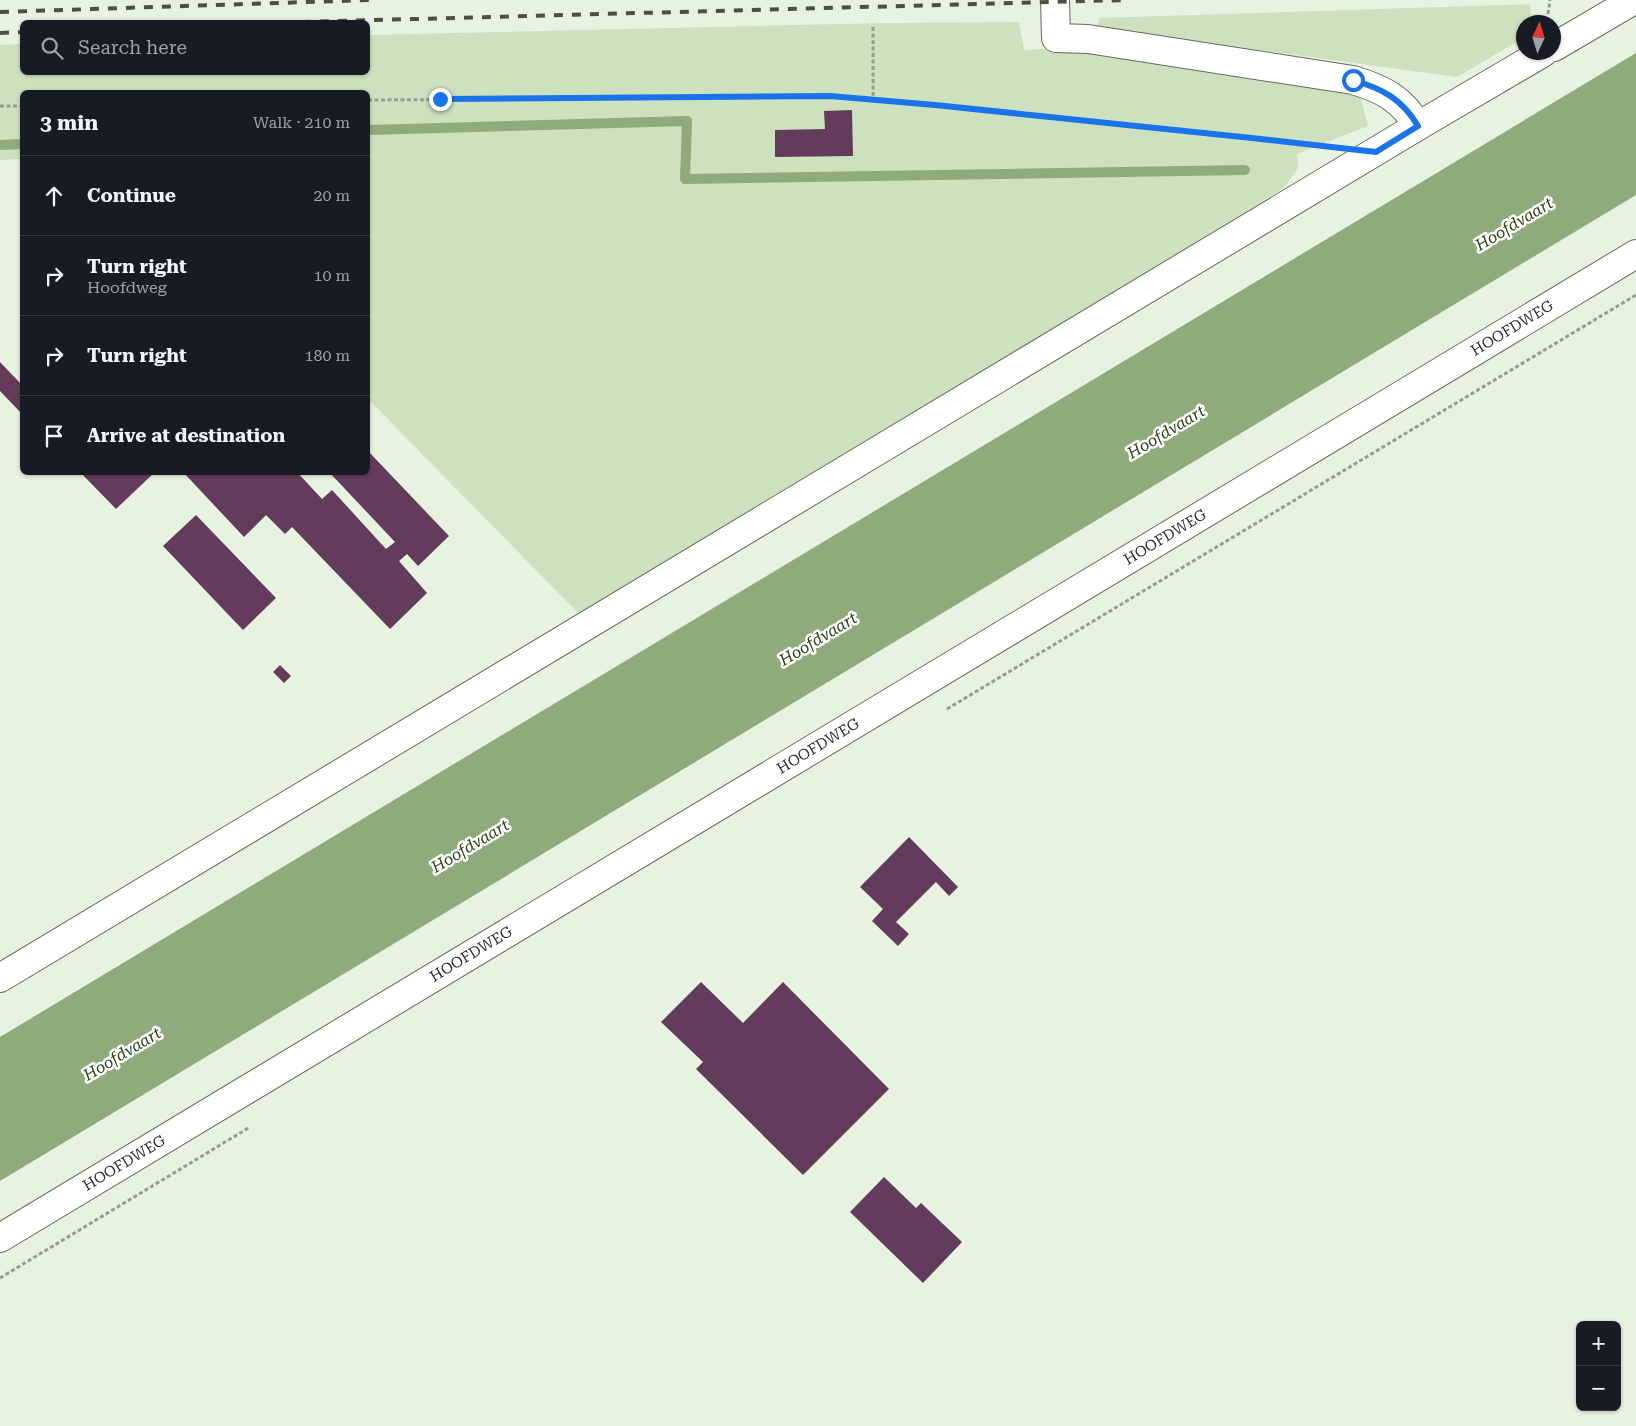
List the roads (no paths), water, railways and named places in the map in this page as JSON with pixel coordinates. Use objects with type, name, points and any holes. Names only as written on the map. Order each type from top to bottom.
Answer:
[{"type":"street","points":[[1055,0],[1056,38],[1088,39],[1353,80],[1373,86],[1392,96],[1409,110],[1418,126]]},
{"type":"street","points":[[1561,43],[1634,0]]},
{"type":"street","points":[[0,978],[1530,60]]},
{"type":"street","name":"HOOFDWEG","points":[[0,1238],[1636,254]]},
{"type":"water","name":"Hoofdvaart","points":[[1636,53],[1636,195],[0,1181],[0,1037]]},
{"type":"waterway","points":[[370,130],[687,121],[685,179],[1245,170]]},
{"type":"waterway","points":[[0,145],[20,144]]},
{"type":"railway","points":[[0,12],[370,0]]},
{"type":"railway","points":[[370,20],[1126,0]]},
{"type":"railway","points":[[0,33],[20,32]]}]
